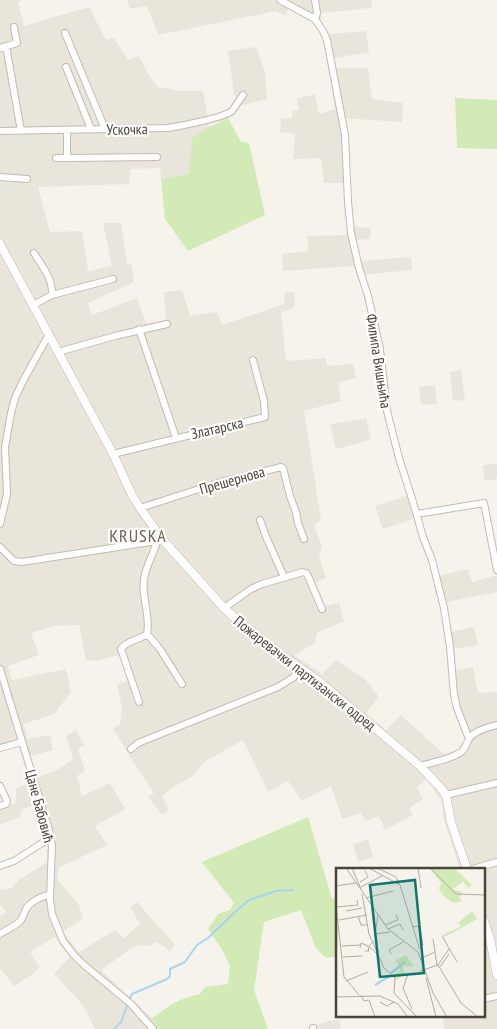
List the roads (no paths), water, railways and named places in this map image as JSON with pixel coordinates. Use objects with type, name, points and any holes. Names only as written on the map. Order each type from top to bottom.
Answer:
[{"type":"street","points":[[280,0],[315,19],[315,0]]},
{"type":"street","name":"Филипа Вишњића","points":[[315,19],[324,31],[327,40],[345,135],[351,232],[380,349],[387,411],[398,458],[432,560],[444,608],[450,647],[454,695],[469,739]]},
{"type":"street","points":[[14,27],[17,42],[3,47],[21,131]]},
{"type":"street","points":[[65,33],[104,129]]},
{"type":"street","points":[[66,67],[91,129]]},
{"type":"street","name":"Ускочка","points":[[0,132],[168,128],[227,114],[243,95]]},
{"type":"street","points":[[67,130],[67,155],[69,158]]},
{"type":"street","points":[[56,158],[156,157]]},
{"type":"street","points":[[0,177],[27,179]]},
{"type":"street","name":"Пожаревачки партизански одред","points":[[0,244],[113,454],[132,495],[160,540],[224,608],[252,634],[319,681],[420,766],[446,795]]},
{"type":"street","points":[[34,253],[51,281],[52,295]]},
{"type":"street","points":[[33,305],[52,295],[113,279]]},
{"type":"street","points":[[58,352],[167,324]]},
{"type":"street","points":[[139,330],[176,438]]},
{"type":"street","points":[[0,524],[7,494],[5,447],[11,413],[15,398],[24,379],[47,338],[50,336]]},
{"type":"street","name":"Златарска","points":[[113,454],[265,417],[264,401],[253,360]]},
{"type":"street","name":"Прешернова","points":[[140,508],[221,482],[281,467],[283,468],[304,539]]},
{"type":"street","points":[[417,514],[484,503],[497,570]]},
{"type":"street","points":[[260,520],[284,577]]},
{"type":"street","points":[[0,547],[14,561],[22,562],[160,540]]},
{"type":"street","points":[[160,540],[144,577],[143,592],[148,626],[147,634],[160,649],[182,684]]},
{"type":"street","points":[[224,608],[262,584],[303,572],[306,573],[322,609]]},
{"type":"street","points":[[139,702],[121,649],[124,645],[147,634]]},
{"type":"street","points":[[131,749],[138,743],[278,687],[294,677],[300,668]]},
{"type":"street","name":"Цане Бабовић","points":[[0,669],[52,845],[50,895],[52,914],[63,941],[84,965],[131,1004],[153,1029]]},
{"type":"street","points":[[420,766],[458,754],[466,747],[472,735],[485,728],[497,725]]},
{"type":"street","points":[[0,748],[22,742]]},
{"type":"street","points":[[467,868],[451,822],[446,795],[497,783]]},
{"type":"street","points":[[0,786],[7,801],[6,804],[0,806]]},
{"type":"street","points":[[0,866],[14,860],[50,838]]},
{"type":"street","points":[[476,868],[497,862]]},
{"type":"street","points":[[0,934],[19,922],[26,908],[32,903],[45,895],[50,895]]},
{"type":"street","points":[[485,929],[490,940],[497,975]]},
{"type":"street","points":[[484,999],[497,996]]},
{"type":"waterway","points":[[130,998],[132,994],[167,979],[170,976],[170,969],[185,962],[197,945],[208,938],[249,900],[276,891],[293,890]]},
{"type":"waterway","points":[[114,1029],[121,1022],[127,1006]]},
{"type":"district","name":"KRUSKA","points":[[138,535]]}]
